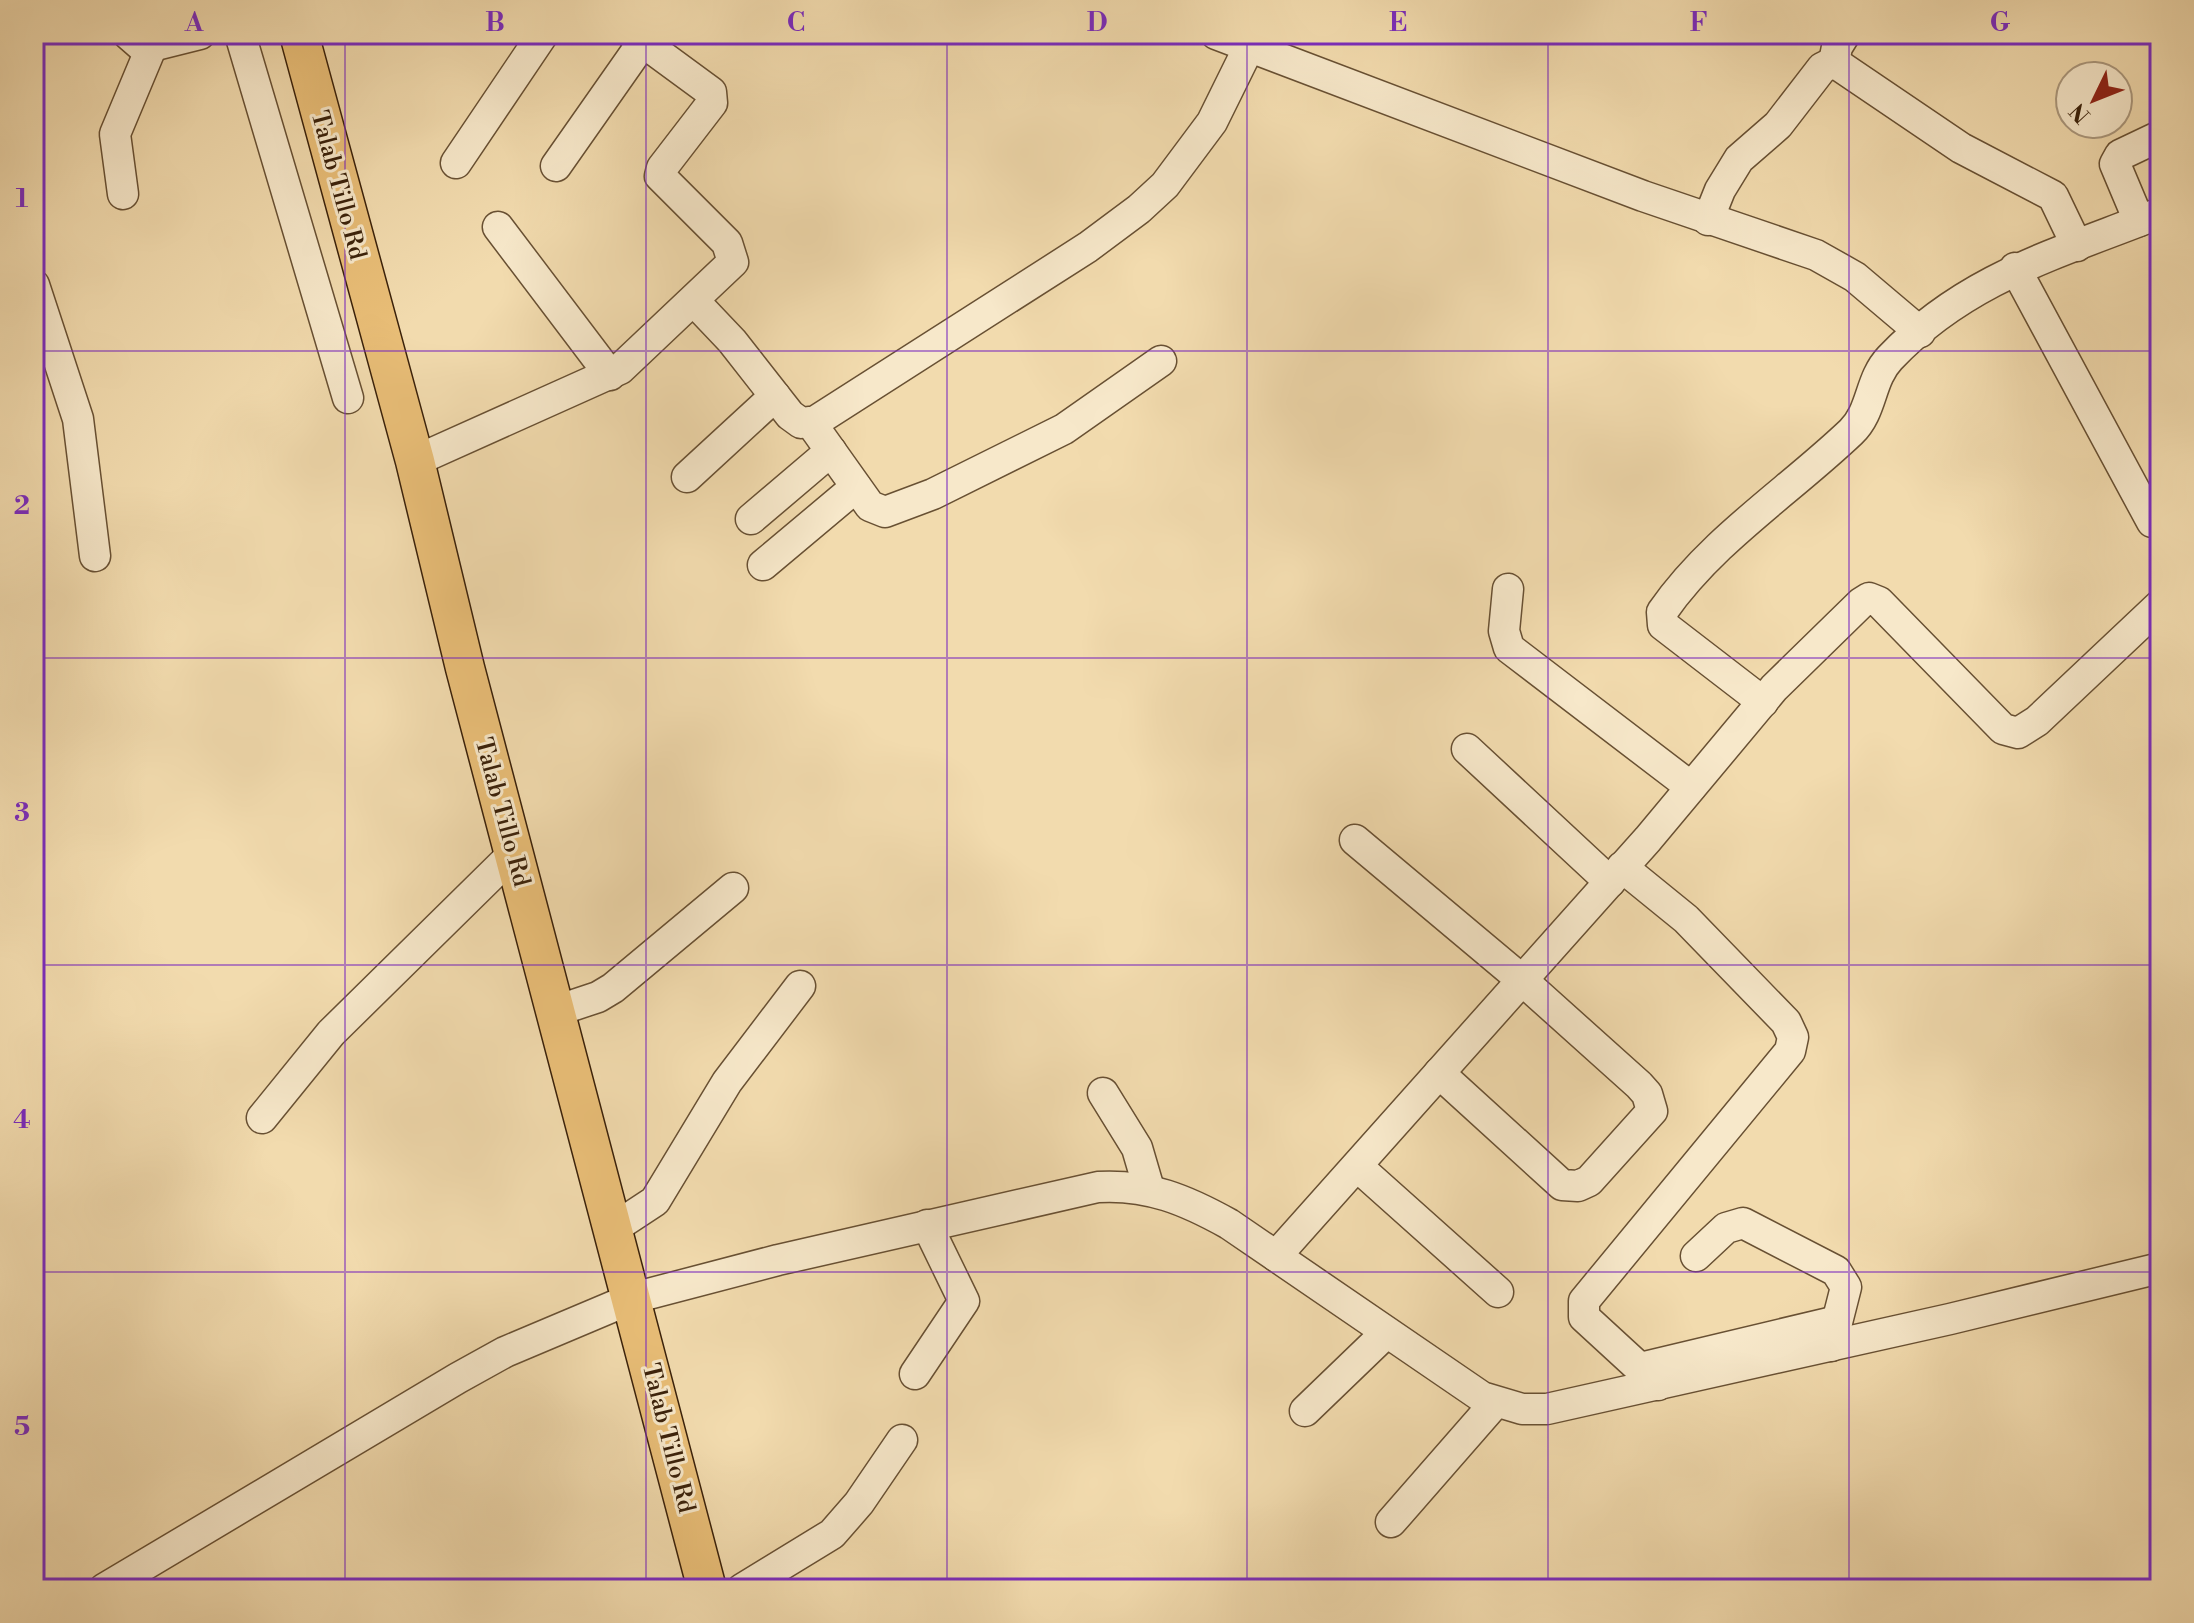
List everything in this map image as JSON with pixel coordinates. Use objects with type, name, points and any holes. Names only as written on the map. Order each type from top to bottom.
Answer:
[{"type":"main road","name":"Talab Tillo Rd","points":[[299,34],[415,461],[707,1589]]},
{"type":"street","points":[[123,194],[115,134],[140,41],[200,34]]},
{"type":"street","points":[[240,34],[348,398]]},
{"type":"street","points":[[456,163],[543,34]]},
{"type":"street","points":[[1216,34],[1835,265],[1920,332]]},
{"type":"street","points":[[415,461],[610,375],[636,357],[731,265],[733,253],[727,243],[664,182],[660,172],[712,103],[713,97],[703,85],[637,38],[556,166]]},
{"type":"street","points":[[694,301],[796,421],[811,423],[1088,247],[1139,209],[1185,162],[1212,122],[1249,47]]},
{"type":"street","points":[[1708,220],[1725,179],[1739,159],[1778,125],[1840,48],[1976,157],[2053,196],[2077,246]]},
{"type":"street","points":[[1763,702],[1666,628],[1662,612],[1684,584],[1750,518],[1853,430],[1870,403],[1882,367],[1920,332],[1971,293],[2015,268],[2150,217],[2115,164],[2120,155],[2160,136]]},
{"type":"street","points":[[498,227],[610,375]]},
{"type":"street","points":[[2015,268],[2152,522]]},
{"type":"street","points":[[34,285],[46,366],[82,439],[95,556]]},
{"type":"street","points":[[811,423],[856,487],[879,512],[894,510],[1064,429],[1161,361]]},
{"type":"street","points":[[687,477],[775,396]]},
{"type":"street","points":[[751,519],[831,451]]},
{"type":"street","points":[[763,565],[856,487]]},
{"type":"street","points":[[1508,589],[1505,637],[1513,652],[1691,787]]},
{"type":"street","points":[[1276,1256],[1616,875],[1763,702],[1831,630],[1869,598],[1885,608],[2003,729],[2018,733],[2037,721],[2160,605]]},
{"type":"street","points":[[1467,749],[1616,875],[1703,935],[1786,1022],[1793,1037],[1790,1051],[1584,1301],[1584,1317],[1648,1376]]},
{"type":"street","points":[[1355,840],[1522,980],[1647,1094],[1652,1111],[1589,1181],[1578,1186],[1562,1185],[1439,1073]]},
{"type":"street","points":[[262,1118],[331,1033],[514,853]]},
{"type":"street","points":[[556,1011],[613,988],[733,888]]},
{"type":"street","points":[[614,1228],[655,1201],[727,1082],[800,986]]},
{"type":"street","points":[[1103,1093],[1133,1140],[1147,1178],[1229,1224],[1386,1333],[1495,1403],[1522,1409],[1547,1409],[1648,1376],[1834,1332],[2160,1268]]},
{"type":"street","points":[[1357,1166],[1498,1292]]},
{"type":"street","points":[[104,1589],[505,1352],[633,1298],[927,1225],[1147,1178]]},
{"type":"street","points":[[1696,1256],[1726,1228],[1735,1224],[1750,1225],[1840,1274],[1846,1287],[1834,1332]]},
{"type":"street","points":[[915,1374],[964,1301],[927,1225]]},
{"type":"street","points":[[1305,1411],[1386,1333]]},
{"type":"street","points":[[1391,1522],[1495,1403]]},
{"type":"street","points":[[742,1589],[832,1534],[859,1503],[902,1440]]}]
